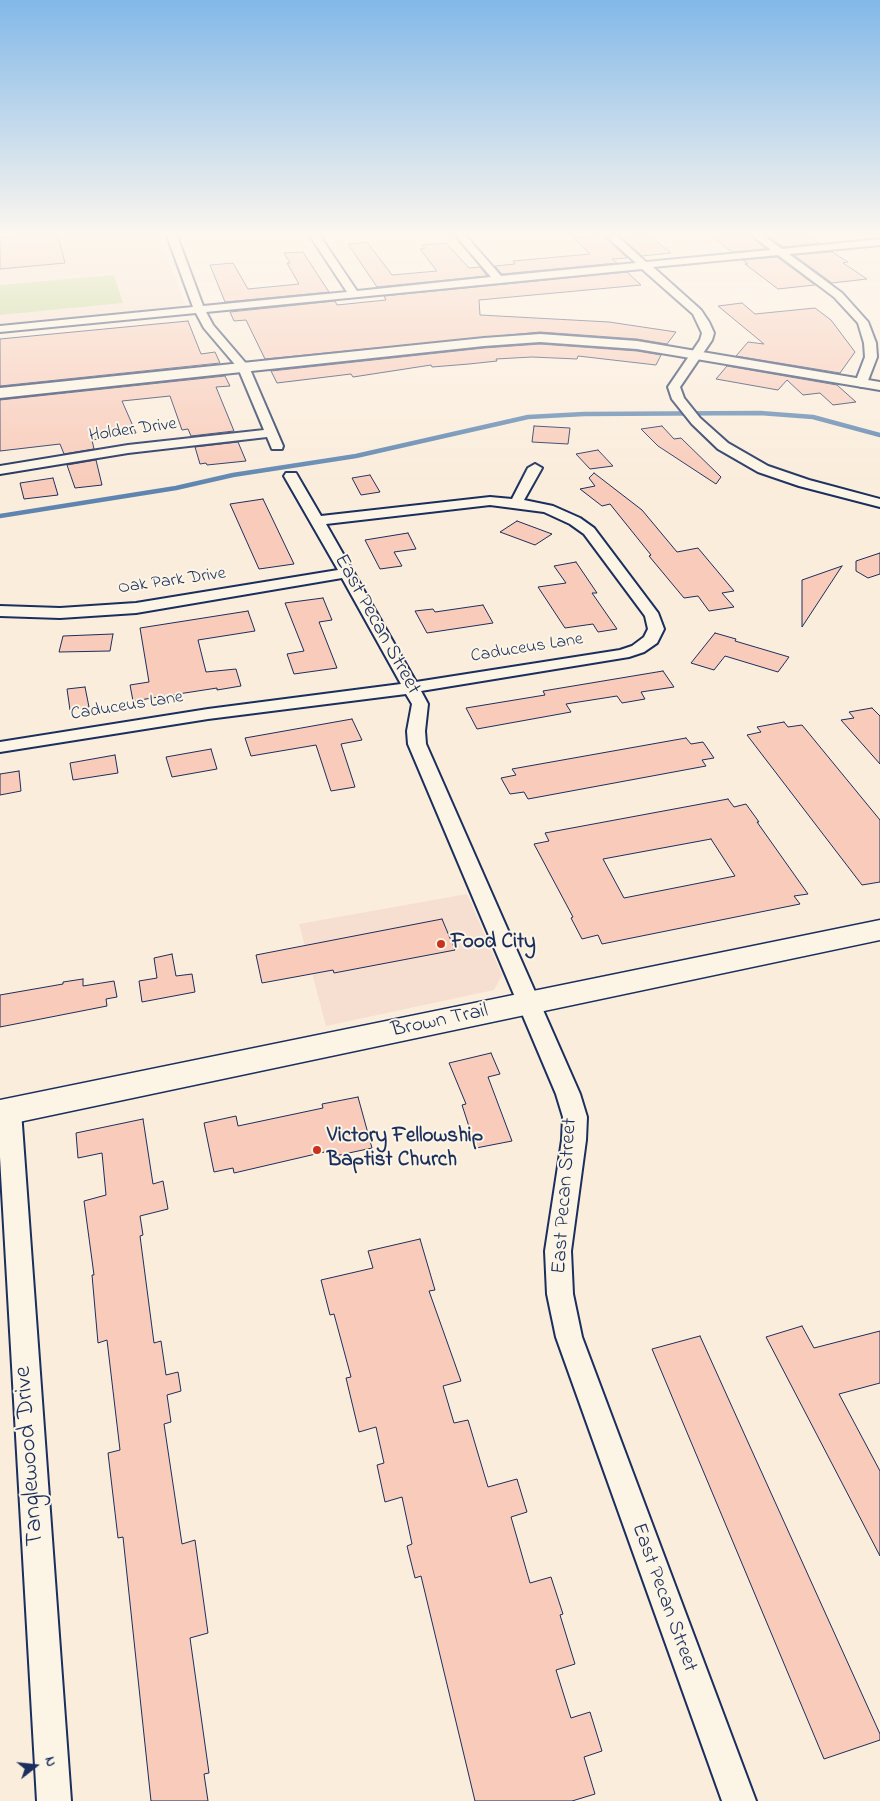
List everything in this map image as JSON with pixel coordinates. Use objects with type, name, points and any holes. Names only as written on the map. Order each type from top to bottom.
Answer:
[{"type":"main road","name":"Brown Trail","points":[[4,1112],[880,930]]},
{"type":"street","points":[[0,329],[89,320]]},
{"type":"street","points":[[205,320],[243,367],[277,446]]},
{"type":"street","points":[[703,320],[708,333],[697,355],[674,387],[678,399],[696,421],[723,446],[763,469],[804,483],[880,502]]},
{"type":"street","points":[[861,320],[870,343],[871,357],[861,382]]},
{"type":"street","points":[[0,394],[501,340],[540,338],[605,341],[880,386]]},
{"type":"street","name":"Holder Drive","points":[[0,470],[128,449],[271,432]]},
{"type":"street","points":[[516,503],[535,468]]},
{"type":"street","name":"East Pecan Street","points":[[291,476],[348,573],[420,704],[417,744],[568,1094],[575,1118],[572,1162],[558,1251],[560,1294],[569,1337],[739,1801]]},
{"type":"street","name":"Caduceus Lane","points":[[0,747],[208,714],[412,688],[623,654],[638,649],[651,640],[656,629],[654,616],[589,531],[562,514],[516,503],[467,502],[317,522]]},
{"type":"street","name":"Oak Park Drive","points":[[0,610],[60,613],[136,608],[348,573]]},
{"type":"street","name":"Tanglewood Drive","points":[[4,1112],[54,1801]]},
{"type":"shaded area","points":[[0,320],[41,320],[0,324]]},
{"type":"shaded area","points":[[467,894],[502,975],[494,990],[326,1026],[299,924]]},
{"type":"building","points":[[246,320],[573,320],[609,322],[676,332],[667,344],[637,339],[540,332],[265,359]]},
{"type":"building","points":[[735,320],[831,320],[855,352],[840,373],[736,356],[748,342],[764,344]]},
{"type":"building","points":[[188,321],[201,354],[215,352],[220,363],[0,386],[0,339]]},
{"type":"building","points":[[540,344],[637,351],[661,355],[656,365],[578,356],[577,359],[532,357],[496,359],[497,361],[432,367],[431,365],[353,377],[351,374],[277,383],[271,371],[484,348]]},
{"type":"building","points":[[727,366],[837,385],[856,402],[833,405],[820,393],[803,395],[787,380],[778,390],[716,379]]},
{"type":"building","points":[[225,376],[230,386],[216,387],[234,431],[191,436],[188,429],[182,430],[170,396],[122,401],[136,433],[92,440],[94,449],[64,454],[60,444],[0,451],[0,400]]},
{"type":"building","points":[[534,426],[570,428],[568,444],[532,442]]},
{"type":"building","points":[[662,426],[674,439],[681,438],[721,477],[716,484],[658,446],[641,429]]},
{"type":"building","points":[[238,442],[246,461],[200,464],[195,447]]},
{"type":"building","points":[[598,450],[613,466],[590,469],[576,454]]},
{"type":"building","points":[[96,460],[102,485],[75,488],[67,465]]},
{"type":"building","points":[[594,473],[642,510],[677,552],[698,548],[734,591],[722,593],[734,607],[709,611],[698,596],[684,598],[649,556],[651,555],[610,504],[602,506],[580,489],[595,486],[589,478]]},
{"type":"building","points":[[370,475],[380,492],[361,495],[352,478]]},
{"type":"building","points":[[53,478],[58,495],[24,499],[20,483]]},
{"type":"building","points":[[263,499],[294,564],[259,569],[230,504]]},
{"type":"building","points":[[517,521],[552,534],[535,545],[500,532]]},
{"type":"building","points":[[408,533],[416,549],[394,552],[402,566],[380,569],[365,540]]},
{"type":"building","points":[[880,553],[880,574],[868,578],[856,571],[856,561]]},
{"type":"building","points":[[576,562],[597,593],[592,593],[617,629],[598,632],[593,624],[565,628],[538,587],[566,583],[554,566]]},
{"type":"building","points":[[842,566],[802,627],[802,580]]},
{"type":"building","points":[[323,598],[332,620],[319,622],[337,668],[294,674],[287,654],[304,651],[285,603]]},
{"type":"building","points":[[483,605],[493,623],[427,633],[415,611],[433,609],[435,612]]},
{"type":"building","points":[[248,611],[255,631],[198,640],[206,672],[236,669],[241,686],[133,701],[130,685],[149,682],[140,628]]},
{"type":"building","points":[[715,633],[789,657],[778,672],[725,656],[714,670],[691,663]]},
{"type":"building","points":[[113,634],[110,651],[59,652],[63,636]]},
{"type":"building","points":[[663,671],[674,687],[641,692],[645,699],[622,703],[617,696],[566,704],[571,712],[477,729],[466,708],[545,695],[543,691]]},
{"type":"building","points":[[85,687],[89,707],[70,710],[67,689]]},
{"type":"building","points":[[872,708],[880,716],[880,764],[841,720],[854,718],[849,712]]},
{"type":"building","points":[[352,719],[362,740],[341,744],[355,787],[331,791],[316,745],[251,756],[245,738]]},
{"type":"building","points":[[784,722],[788,727],[802,725],[880,820],[880,882],[862,885],[747,735],[761,732],[757,727]]},
{"type":"building","points":[[686,738],[691,744],[703,742],[714,758],[702,760],[706,766],[528,799],[524,792],[510,794],[501,778],[516,775],[512,769]]},
{"type":"building","points":[[211,749],[217,769],[172,777],[166,757]]},
{"type":"building","points":[[115,755],[118,773],[73,780],[70,763]]},
{"type":"building","points":[[19,771],[21,791],[0,795],[0,774]]},
{"type":"building","points":[[728,799],[734,807],[746,804],[808,894],[794,896],[800,904],[602,944],[598,935],[582,939],[571,918],[573,917],[534,844],[549,841],[545,833]],"holes":[[[711,839],[735,876],[624,898],[603,859]]]},
{"type":"building","points":[[442,919],[455,950],[334,973],[333,970],[262,983],[256,955]]},
{"type":"building","points":[[172,954],[176,976],[192,974],[195,992],[142,1002],[139,981],[157,978],[154,958]]},
{"type":"building","points":[[83,979],[83,986],[114,981],[117,997],[106,999],[107,1006],[0,1027],[0,995]]},
{"type":"building","points":[[491,1053],[500,1074],[488,1077],[512,1141],[476,1148],[462,1105],[466,1104],[449,1063]]},
{"type":"building","points":[[358,1097],[372,1148],[335,1156],[333,1150],[234,1173],[233,1168],[214,1172],[204,1123],[236,1116],[238,1126],[323,1108],[322,1104]]},
{"type":"building","points":[[143,1119],[153,1184],[163,1181],[168,1209],[140,1216],[143,1235],[140,1236],[154,1343],[161,1341],[166,1375],[178,1372],[181,1391],[167,1395],[171,1422],[164,1424],[182,1544],[195,1540],[208,1633],[190,1638],[209,1773],[204,1774],[208,1801],[151,1801],[123,1537],[118,1538],[108,1453],[120,1450],[107,1340],[98,1343],[92,1275],[94,1275],[84,1201],[106,1195],[102,1153],[78,1158],[76,1133]]},
{"type":"building","points":[[420,1239],[435,1290],[429,1291],[461,1381],[443,1386],[454,1423],[468,1420],[488,1487],[517,1479],[527,1512],[511,1517],[530,1583],[551,1577],[563,1614],[560,1615],[575,1664],[556,1670],[571,1718],[590,1712],[602,1751],[584,1757],[595,1794],[572,1801],[475,1801],[421,1576],[415,1578],[407,1546],[412,1544],[402,1497],[385,1502],[377,1465],[384,1463],[376,1427],[359,1432],[346,1378],[351,1377],[334,1314],[330,1315],[321,1280],[373,1268],[368,1251]]},
{"type":"building","points":[[802,1326],[814,1348],[880,1331],[880,1383],[839,1394],[880,1471],[880,1556],[766,1337]]},
{"type":"building","points":[[700,1336],[880,1734],[880,1740],[824,1759],[652,1349]]},
{"type":"waterway","points":[[0,516],[176,488],[233,475],[356,456],[528,417],[584,414],[760,413],[813,417],[880,435]]},
{"type":"place","name":"Food City","points":[[441,944]]},
{"type":"place","name":"Victory Fellowship Baptist Church","points":[[317,1150]]}]
